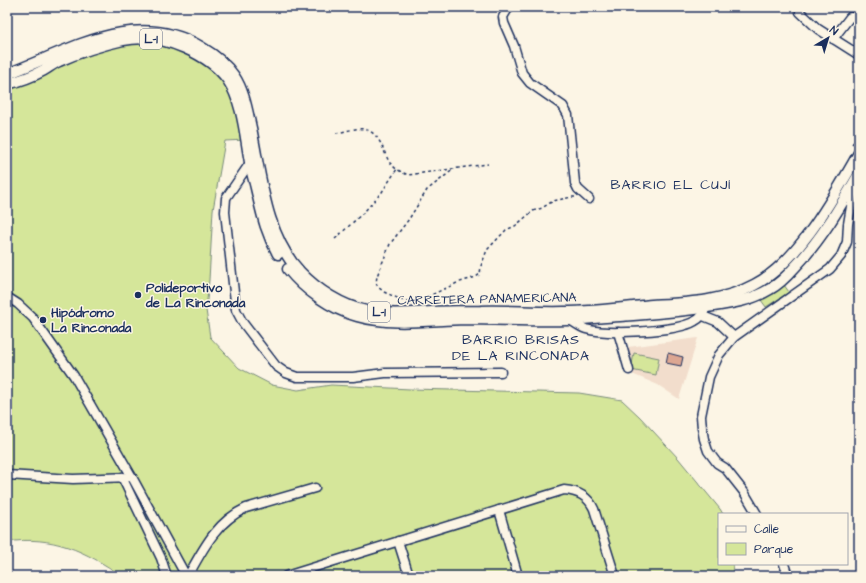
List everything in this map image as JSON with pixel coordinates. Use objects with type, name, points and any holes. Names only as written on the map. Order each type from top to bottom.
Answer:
[{"type":"main road","name":"CARRETERA PANAMERICANA","points":[[7,74],[57,53],[104,37],[132,31],[152,31],[168,34],[202,48],[227,68],[234,76],[241,89],[246,105],[273,226],[285,252],[299,271],[317,287],[349,306],[374,312],[401,314],[484,311],[565,312],[688,302],[710,299],[734,293],[755,285],[772,273],[795,250],[820,218],[859,153]]},
{"type":"main road","name":"CARRETERA PANAMERICANA","points":[[7,84],[42,71],[58,61],[110,43],[130,39],[152,39],[178,45],[193,51],[206,59],[227,80],[234,91],[239,106],[250,163],[265,226],[278,254],[293,274],[311,292],[344,312],[371,319],[398,322],[464,319],[569,320],[678,311],[704,311],[747,299],[770,290],[802,260],[828,227],[859,174]]},
{"type":"street","points":[[509,7],[503,17],[504,23],[514,46],[522,73],[530,83],[560,104],[566,110],[570,123],[575,183],[578,189],[589,199]]},
{"type":"street","points":[[800,12],[818,29],[833,40],[859,54]]},
{"type":"street","points":[[833,40],[850,18],[859,16]]},
{"type":"street","points":[[250,163],[226,198],[225,212],[236,310],[243,323],[276,366],[286,373],[297,377],[353,377],[385,373],[501,372]]},
{"type":"street","points":[[756,513],[744,492],[725,468],[717,463],[708,451],[702,428],[702,416],[709,377],[719,355],[734,337],[830,269],[841,256],[847,242],[848,224],[853,195],[859,180]]},
{"type":"street","points":[[7,297],[18,304],[33,318],[74,376],[187,576],[214,533],[237,512],[315,488]]},
{"type":"street","points":[[569,320],[586,329],[618,332],[674,329],[695,322],[704,311],[734,337]]},
{"type":"street","points":[[618,332],[629,370]]},
{"type":"street","points":[[7,475],[73,479],[132,477]]},
{"type":"street","points":[[122,477],[161,558],[167,576]]},
{"type":"street","points":[[286,576],[307,573],[398,541],[564,490],[574,490],[582,494],[591,502],[615,576]]},
{"type":"street","points":[[499,510],[518,576]]},
{"type":"street","points":[[398,541],[408,576]]},
{"type":"street","points":[[784,565],[788,576]]},
{"type":"path","points":[[336,133],[367,129],[379,140],[390,163],[400,172],[408,175],[488,164]]},
{"type":"path","points":[[852,144],[856,138],[859,141]]},
{"type":"path","points":[[335,239],[364,212],[397,169]]},
{"type":"path","points":[[409,301],[404,301],[384,292],[376,283],[377,276],[390,244],[409,219],[427,190],[454,169]]},
{"type":"path","points":[[427,297],[480,274],[481,266],[487,250],[506,230],[515,226],[533,211],[542,208],[553,201],[572,197],[589,199]]},
{"type":"shaded area","points":[[698,338],[679,399],[658,385],[625,371],[620,348]]},
{"type":"green space","name":"Polideportivo de La Rinconada","points":[[122,41],[178,45],[227,80],[246,140],[225,141],[213,210],[206,310],[210,337],[239,368],[272,385],[298,390],[331,385],[410,389],[579,393],[622,400],[678,458],[720,509],[722,513],[718,513],[718,565],[733,565],[732,576],[122,576],[95,559],[68,547],[39,541],[24,540],[7,542],[7,84]]},
{"type":"green space","points":[[784,285],[789,292],[766,307],[761,300]]},
{"type":"green space","points":[[634,353],[659,358],[656,375],[631,370]]},
{"type":"building","points":[[668,353],[683,357],[681,366],[666,363]]},
{"type":"place","name":"Polideportivo de La Rinconada","points":[[138,295]]},
{"type":"place","name":"Hipódromo La Rinconada","points":[[43,320]]},
{"type":"district","name":"BARRIO EL CUJÍ","points":[[671,185]]},
{"type":"district","name":"BARRIO BRISAS DE LA RINCONADA","points":[[521,348]]}]
